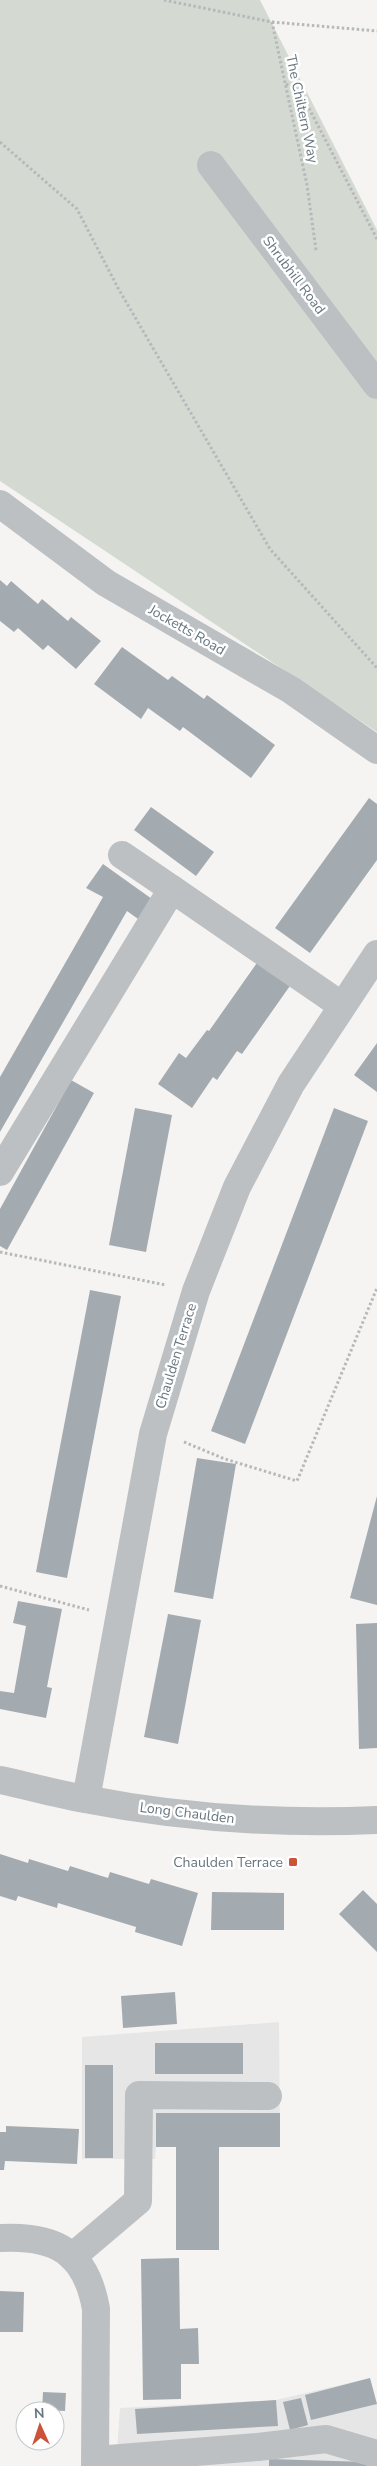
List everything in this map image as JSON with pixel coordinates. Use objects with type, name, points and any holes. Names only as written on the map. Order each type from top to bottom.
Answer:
[{"type":"street","name":"Shrubhill Road","points":[[211,166],[377,385]]},
{"type":"street","name":"Jocketts Road","points":[[0,504],[106,583],[291,690],[377,750]]},
{"type":"street","points":[[122,855],[341,1006]]},
{"type":"street","points":[[0,1172],[172,889]]},
{"type":"street","name":"Chaulden Terrace","points":[[86,1799],[153,1434],[196,1291],[237,1187],[291,1084],[377,954]]},
{"type":"street","name":"Long Chaulden","points":[[0,1780],[86,1799],[171,1812],[252,1820],[377,1820]]},
{"type":"street","points":[[72,2257],[138,2200],[140,2096],[268,2096]]},
{"type":"street","points":[[0,2238],[40,2239],[55,2244],[72,2257],[85,2272],[93,2291],[96,2309],[95,2463],[257,2457],[326,2439],[377,2454]]},
{"type":"path","points":[[164,0],[272,22],[377,31]]},
{"type":"path","name":"The Chiltern Way","points":[[272,22],[306,185],[317,254]]},
{"type":"path","points":[[285,84],[300,91],[377,239]]},
{"type":"path","points":[[0,142],[77,209],[118,288],[270,549],[377,668]]},
{"type":"path","points":[[0,1252],[196,1291]]},
{"type":"path","points":[[153,1434],[183,1442],[225,1459],[297,1482],[377,1288]]},
{"type":"path","points":[[0,1586],[119,1618]]},
{"type":"shaded area","points":[[0,0],[260,0],[377,230],[377,732],[0,481]]},
{"type":"shaded area","points":[[279,2022],[280,2147],[156,2147],[155,2159],[82,2159],[82,2037]]},
{"type":"shaded area","points":[[370,2378],[377,2405],[377,2466],[116,2466],[120,2408],[276,2400]]},
{"type":"building","points":[[0,580],[7,586],[11,581],[38,604],[42,599],[68,621],[71,617],[101,641],[76,669],[48,645],[43,650],[18,628],[14,632],[0,621]]},
{"type":"building","points":[[122,647],[168,680],[172,676],[204,699],[207,695],[275,745],[251,778],[183,727],[180,731],[148,708],[141,719],[94,684]]},
{"type":"building","points":[[369,798],[377,804],[377,860],[310,953],[275,928]]},
{"type":"building","points":[[151,807],[214,852],[196,876],[134,830]]},
{"type":"building","points":[[103,864],[159,904],[145,924],[127,911],[0,1132],[0,1077],[103,897],[86,888]]},
{"type":"building","points":[[259,960],[292,983],[242,1054],[237,1051],[217,1080],[213,1077],[192,1108],[158,1084],[179,1053],[186,1058],[207,1030],[209,1031]]},
{"type":"building","points":[[377,1043],[377,1092],[354,1075]]},
{"type":"building","points":[[71,1080],[94,1093],[7,1250],[0,1246],[0,1209]]},
{"type":"building","points":[[135,1108],[172,1115],[146,1252],[109,1245]]},
{"type":"building","points":[[334,1108],[368,1121],[245,1444],[211,1431]]},
{"type":"building","points":[[90,1290],[121,1296],[67,1578],[36,1572]]},
{"type":"building","points":[[197,1458],[236,1464],[213,1599],[174,1592]]},
{"type":"building","points":[[377,1496],[377,1605],[350,1598]]},
{"type":"building","points":[[18,1601],[62,1609],[47,1687],[52,1688],[46,1718],[0,1709],[0,1691],[14,1693],[26,1626],[13,1623]]},
{"type":"building","points":[[168,1614],[201,1620],[178,1744],[144,1737]]},
{"type":"building","points":[[377,1623],[377,1748],[359,1749],[356,1624]]},
{"type":"building","points":[[0,1854],[28,1863],[29,1859],[68,1871],[70,1866],[108,1878],[110,1872],[149,1884],[151,1879],[198,1893],[182,1946],[135,1932],[136,1927],[58,1903],[57,1908],[18,1896],[16,1901],[0,1896]]},
{"type":"building","points":[[363,1890],[377,1904],[377,1952],[339,1914]]},
{"type":"building","points":[[212,1892],[284,1893],[284,1930],[211,1930]]},
{"type":"building","points":[[175,1992],[177,2024],[123,2028],[121,1996]]},
{"type":"building","points":[[155,2043],[243,2043],[243,2074],[155,2074]]},
{"type":"building","points":[[85,2065],[113,2065],[113,2158],[85,2158]]},
{"type":"building","points":[[156,2113],[280,2113],[280,2147],[219,2147],[219,2250],[176,2250],[176,2147],[156,2147]]},
{"type":"building","points":[[6,2126],[79,2129],[77,2164],[5,2161],[4,2170],[0,2170],[0,2132],[6,2132]]},
{"type":"building","points":[[179,2258],[180,2329],[198,2328],[199,2364],[181,2364],[181,2399],[143,2400],[141,2259]]},
{"type":"building","points":[[0,2291],[24,2292],[23,2332],[0,2332]]},
{"type":"building","points":[[370,2378],[377,2404],[311,2420],[305,2395]]},
{"type":"building","points":[[43,2392],[66,2393],[65,2411],[65,2401],[42,2401]]},
{"type":"building","points":[[301,2398],[308,2425],[290,2430],[283,2402]]},
{"type":"building","points":[[276,2400],[278,2426],[137,2434],[135,2409]]},
{"type":"building","points":[[269,2459],[367,2462],[367,2466],[269,2466]]},
{"type":"place","name":"Chaulden Terrace","points":[[293,1862]]}]
